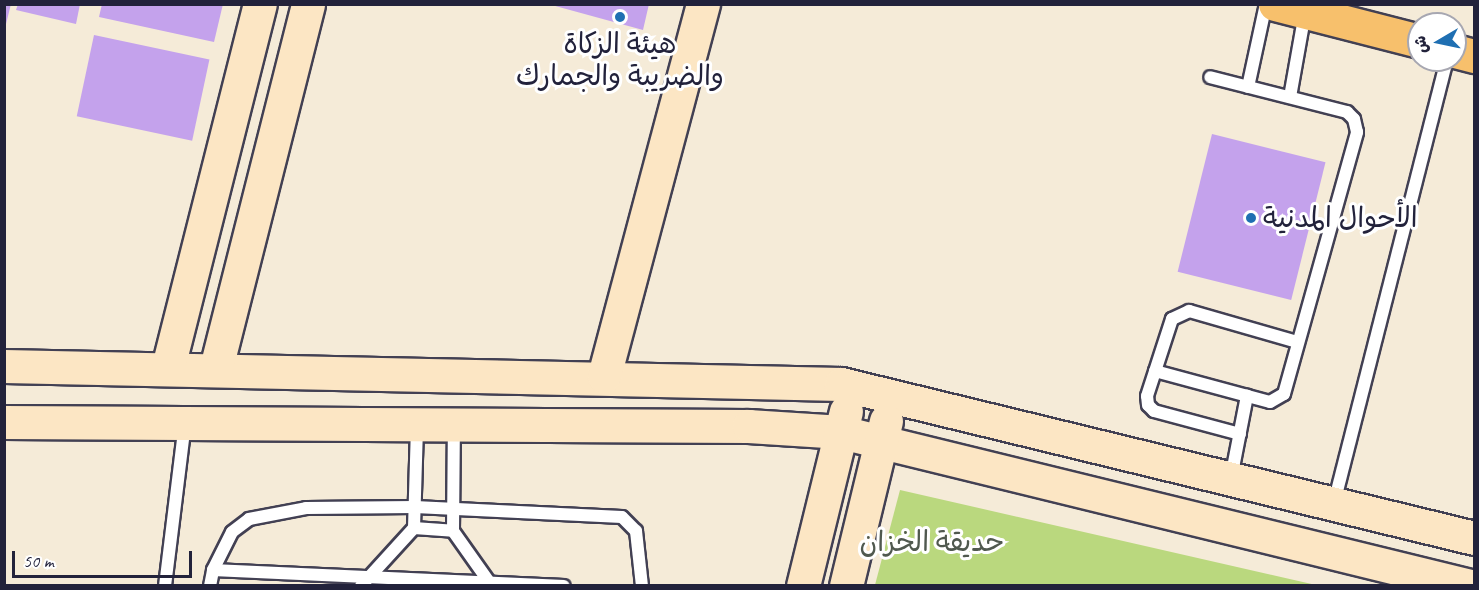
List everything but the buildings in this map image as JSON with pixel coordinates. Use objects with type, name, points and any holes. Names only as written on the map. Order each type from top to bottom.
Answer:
[{"type":"main road","points":[[1290,8],[1407,38]]},
{"type":"street","points":[[168,367],[260,4]]},
{"type":"street","points":[[216,368],[308,4]]},
{"type":"street","points":[[604,376],[703,4]]},
{"type":"street","points":[[4,366],[168,367],[750,379],[852,386],[1474,538]]},
{"type":"street","points":[[803,585],[852,386]]},
{"type":"street","points":[[846,585],[892,396]]},
{"type":"street","points":[[4,422],[749,426],[841,432],[1470,585]]},
{"type":"lane","points":[[1248,87],[1266,4]]},
{"type":"lane","points":[[1290,8],[1290,97]]},
{"type":"lane","points":[[1334,504],[1444,72]]},
{"type":"lane","points":[[1155,371],[1270,402],[1284,394],[1357,132],[1354,119],[1347,112],[1210,77]]},
{"type":"lane","points":[[1240,434],[1154,411],[1147,396],[1172,319],[1189,310],[1297,342]]},
{"type":"lane","points":[[1231,479],[1247,396]]},
{"type":"lane","points":[[165,585],[185,424]]},
{"type":"lane","points":[[364,581],[414,528],[417,425]]},
{"type":"lane","points":[[454,425],[453,531],[491,585]]},
{"type":"lane","points":[[210,585],[213,570],[232,532],[249,519],[273,511],[453,507],[622,517],[636,531],[642,585]]},
{"type":"lane","points":[[414,528],[453,531]]},
{"type":"lane","points":[[213,570],[364,581],[564,585]]},
{"type":"green space","name":"حديقة الخزان","points":[[900,490],[1316,585],[875,585]]},
{"type":"place","name":"هيئة الزكاة والضريبة والجمارك","points":[[620,17]]},
{"type":"place","name":"الأحوال المدنية","points":[[1251,218]]}]
